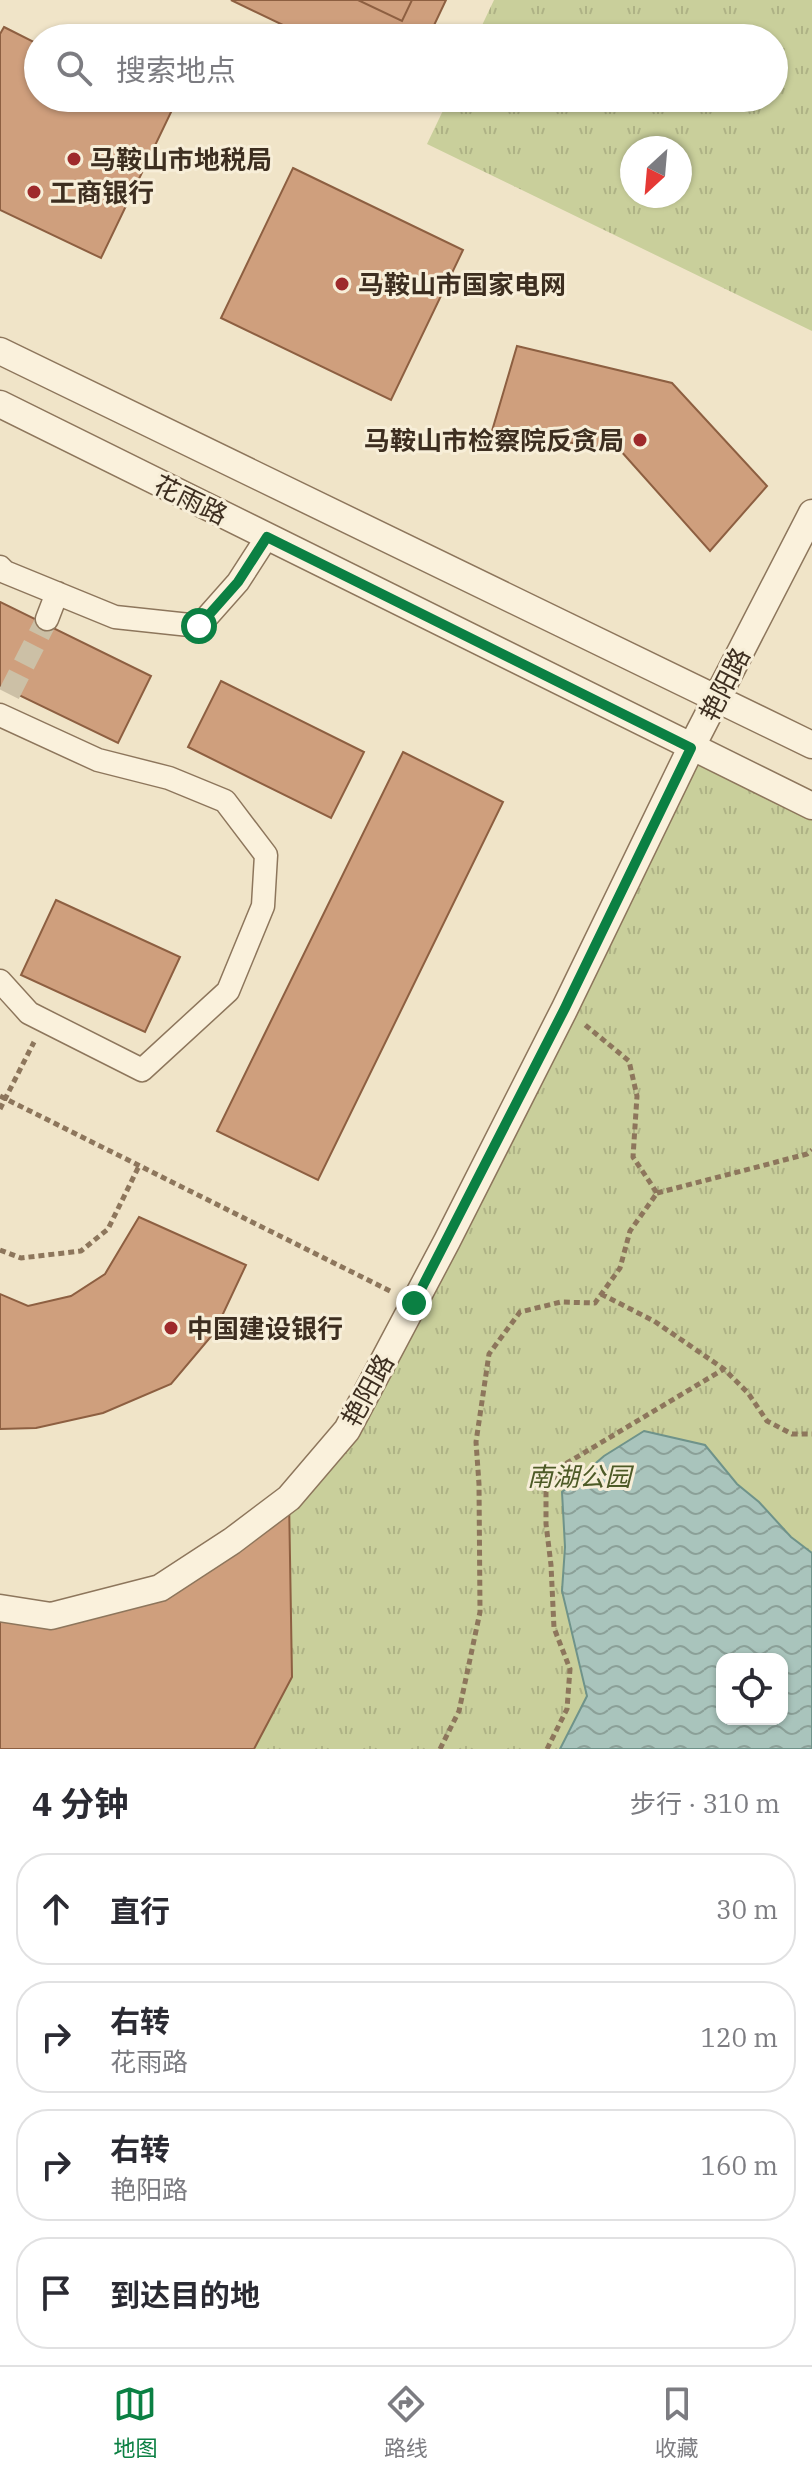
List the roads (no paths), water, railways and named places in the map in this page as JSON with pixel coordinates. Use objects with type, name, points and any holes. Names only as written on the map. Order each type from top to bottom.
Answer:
[{"type":"street","points":[[0,351],[812,745]]},
{"type":"street","name":"花雨路","points":[[0,404],[812,806]]},
{"type":"street","name":"艳阳路","points":[[0,1608],[51,1616],[160,1588],[232,1541],[289,1498],[347,1430],[565,1008],[691,748],[812,513]]},
{"type":"street","points":[[0,567],[5,572],[115,617],[199,626],[238,582],[267,537]]},
{"type":"street","points":[[47,619],[57,593]]},
{"type":"street","points":[[0,981],[29,1013],[142,1070],[228,991],[263,906],[266,855],[225,801],[169,778],[98,760],[3,706]]},
{"type":"water","points":[[644,1431],[705,1445],[737,1484],[759,1502],[791,1537],[812,1553],[812,1749],[560,1749],[587,1696],[562,1591],[565,1547],[562,1492],[604,1456]]},
{"type":"tunnel","points":[[9,694],[47,619]]},
{"type":"place","name":"马鞍山市地税局","points":[[74,159]]},
{"type":"place","name":"工商银行","points":[[34,192]]},
{"type":"place","name":"马鞍山市国家电网","points":[[342,284]]},
{"type":"place","name":"马鞍山市检察院反贪局","points":[[640,440]]},
{"type":"place","name":"中国建设银行","points":[[171,1328]]},
{"type":"park label","name":"南湖公园","points":[[579,1476]]}]
